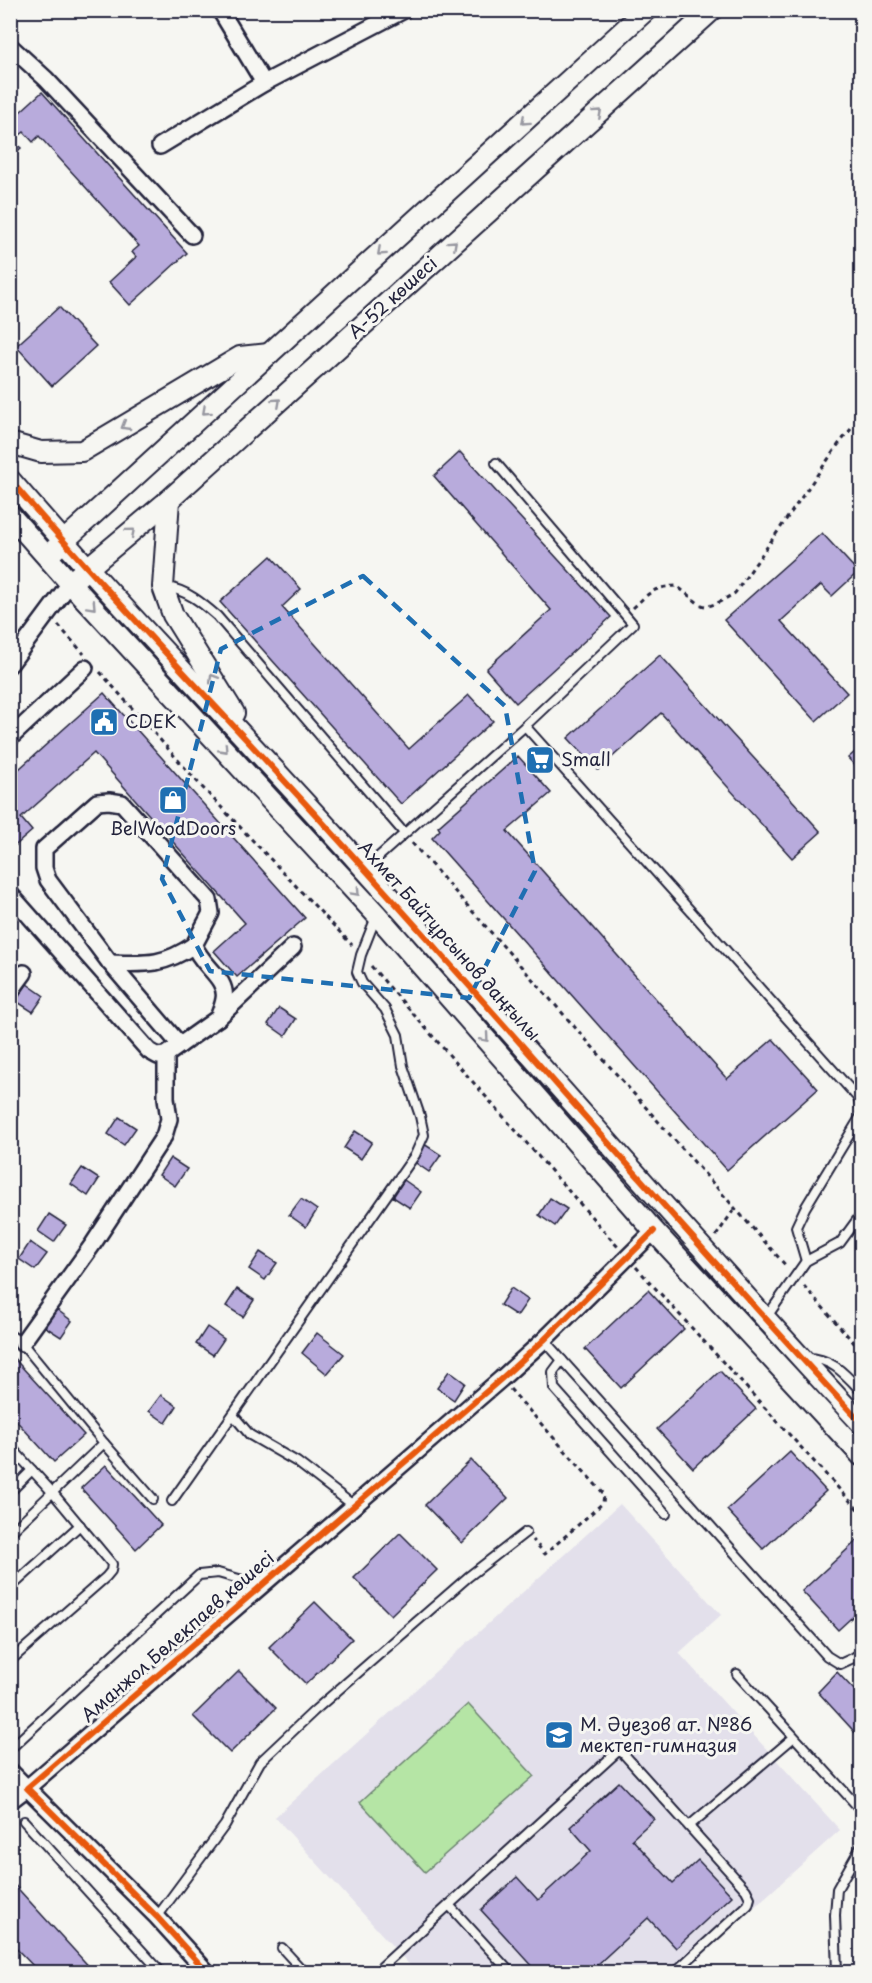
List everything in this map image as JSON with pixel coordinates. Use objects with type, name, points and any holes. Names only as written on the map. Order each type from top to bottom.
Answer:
[{"type":"street","points":[[220,10],[264,83]]},
{"type":"street","points":[[160,146],[264,83],[404,10]]},
{"type":"street","points":[[47,557],[646,10]]},
{"type":"street","name":"А-52 көшесі","points":[[70,583],[169,500],[712,10]]},
{"type":"street","points":[[10,46],[46,80],[192,235]]},
{"type":"street","points":[[10,443],[41,452],[82,451],[240,357],[269,354]]},
{"type":"street","name":"Ахмет Байтұрсынов даңғылы","points":[[10,480],[63,542],[365,869],[861,1424]]},
{"type":"street","points":[[169,500],[162,587],[173,615],[233,710],[239,730]]},
{"type":"street","name":"Ахмет Байтұрсынов даңғылы","points":[[10,515],[377,915],[654,1231],[861,1456]]},
{"type":"street","points":[[10,664],[70,583]]},
{"type":"street","points":[[10,738],[89,664]]},
{"type":"street","points":[[110,963],[159,962],[178,956],[194,945],[211,913],[209,900],[122,803],[109,801],[98,802],[44,849],[44,868],[48,880],[110,963],[180,1045]]},
{"type":"street","points":[[10,894],[149,1051],[158,1056],[166,1055],[218,1018],[293,947]]},
{"type":"street","points":[[194,945],[198,957],[221,980],[225,997],[218,1018]]},
{"type":"street","points":[[10,992],[24,973]]},
{"type":"street","points":[[16,1339],[93,1244],[164,1136],[169,1119],[166,1098],[166,1055]]},
{"type":"street","name":"Аманжол Бөлекпаев көшесі","points":[[10,1801],[501,1379],[544,1340],[654,1231]]},
{"type":"street","points":[[10,1771],[157,1917],[207,1972]]},
{"type":"lane","points":[[365,869],[525,726],[633,624],[496,463]]},
{"type":"lane","points":[[162,587],[177,589],[200,601],[217,616],[404,834]]},
{"type":"lane","points":[[525,726],[858,1098],[861,1113],[804,1208],[796,1227],[806,1261]]},
{"type":"lane","points":[[172,1501],[415,1155],[424,1135],[403,1066],[398,1035],[385,1009],[362,983],[357,972],[361,955],[377,915]]},
{"type":"lane","points":[[765,1319],[806,1261],[840,1243],[858,1223],[861,1213]]},
{"type":"lane","points":[[16,1339],[153,1499]]},
{"type":"lane","points":[[544,1340],[826,1656],[840,1664],[853,1659],[861,1652]]},
{"type":"lane","points":[[800,1357],[816,1358],[838,1367],[861,1392]]},
{"type":"lane","points":[[562,1359],[553,1372],[554,1388],[666,1514]]},
{"type":"lane","points":[[233,1415],[250,1435],[297,1462],[353,1505]]},
{"type":"lane","points":[[10,1533],[104,1443]]},
{"type":"lane","points":[[10,1446],[80,1524],[112,1564],[111,1571],[10,1661]]},
{"type":"lane","points":[[10,1492],[32,1470]]},
{"type":"lane","points":[[10,1588],[80,1524]]},
{"type":"lane","points":[[157,1917],[225,1825],[260,1762],[314,1711],[468,1576],[526,1532]]},
{"type":"lane","points":[[10,1749],[199,1575],[218,1573],[260,1585]]},
{"type":"lane","points":[[737,1674],[860,1809],[861,1815]]},
{"type":"lane","points":[[689,1826],[793,1738]]},
{"type":"lane","points":[[376,1972],[617,1752],[622,1752],[746,1890],[750,1898],[748,1905],[675,1972]]},
{"type":"lane","points":[[24,1821],[161,1972]]},
{"type":"lane","points":[[837,1972],[835,1915],[837,1889],[861,1845]]},
{"type":"lane","points":[[449,1905],[510,1972]]},
{"type":"lane","points":[[282,1947],[304,1972]]},
{"type":"path","points":[[625,615],[648,594],[661,586],[676,586],[702,606],[712,606],[735,592],[838,445],[851,429],[861,427]]},
{"type":"path","points":[[48,614],[89,664],[361,955],[627,1257],[861,1514]]},
{"type":"path","points":[[404,834],[861,1352]]},
{"type":"path","points":[[705,1252],[735,1208]]},
{"type":"path","points":[[501,1379],[604,1494],[603,1503],[545,1554],[526,1532]]},
{"type":"highlighted area","points":[[363,576],[505,706],[535,871],[469,998],[210,971],[162,879],[221,649]]},
{"type":"shaded area","name":"М. Әуезов ат. №86 мектеп-гимназия","points":[[620,1504],[721,1615],[679,1653],[840,1830],[682,1972],[416,1972],[275,1817]]},
{"type":"green space","points":[[468,1704],[534,1776],[425,1872],[360,1802]]},
{"type":"building","points":[[42,92],[187,253],[130,305],[109,282],[136,257],[132,252],[139,246],[39,136],[33,142],[24,132],[16,138],[10,132],[10,121]]},
{"type":"building","points":[[10,138],[21,148],[10,158]]},
{"type":"building","points":[[59,307],[96,346],[52,386],[16,346]]},
{"type":"building","points":[[460,452],[611,617],[516,703],[486,669],[551,610],[434,476]]},
{"type":"building","points":[[822,533],[858,572],[832,596],[821,585],[781,621],[847,693],[816,721],[724,620]]},
{"type":"building","points":[[271,556],[301,589],[282,607],[409,749],[469,695],[493,721],[401,804],[220,602]]},
{"type":"building","points":[[660,655],[821,832],[792,858],[661,713],[598,770],[568,738]]},
{"type":"building","points":[[104,693],[305,918],[237,977],[214,951],[245,923],[94,753],[21,818],[32,831],[10,850],[10,777]]},
{"type":"building","points":[[862,746],[862,773],[848,758]]},
{"type":"building","points":[[518,756],[551,793],[507,831],[727,1079],[773,1039],[818,1089],[727,1170],[432,838],[440,830],[438,827]]},
{"type":"building","points":[[27,984],[44,996],[33,1012],[16,1001]]},
{"type":"building","points":[[279,1008],[296,1019],[285,1036],[268,1024]]},
{"type":"building","points":[[119,1117],[136,1128],[124,1145],[108,1134]]},
{"type":"building","points":[[355,1131],[372,1142],[361,1159],[344,1148]]},
{"type":"building","points":[[424,1144],[441,1155],[429,1172],[413,1161]]},
{"type":"building","points":[[170,1158],[187,1169],[175,1186],[159,1175]]},
{"type":"building","points":[[82,1168],[99,1179],[88,1196],[71,1184]]},
{"type":"building","points":[[404,1180],[421,1192],[410,1208],[393,1197]]},
{"type":"building","points":[[550,1198],[567,1209],[555,1226],[539,1215]]},
{"type":"building","points":[[301,1199],[317,1210],[306,1227],[289,1215]]},
{"type":"building","points":[[49,1214],[66,1225],[54,1242],[38,1231]]},
{"type":"building","points":[[30,1242],[47,1254],[35,1270],[19,1259]]},
{"type":"building","points":[[260,1252],[277,1263],[265,1280],[249,1269]]},
{"type":"building","points":[[511,1288],[528,1300],[517,1316],[500,1305]]},
{"type":"building","points":[[237,1289],[254,1300],[243,1317],[226,1306]]},
{"type":"building","points":[[648,1290],[684,1329],[621,1388],[585,1349]]},
{"type":"building","points":[[56,1309],[72,1321],[61,1337],[44,1326]]},
{"type":"building","points":[[207,1327],[224,1339],[213,1355],[196,1344]]},
{"type":"building","points":[[317,1333],[344,1354],[327,1374],[302,1353]]},
{"type":"building","points":[[10,1354],[84,1435],[54,1462],[10,1414]]},
{"type":"building","points":[[449,1371],[465,1383],[454,1400],[437,1388]]},
{"type":"building","points":[[720,1371],[756,1409],[693,1468],[657,1429]]},
{"type":"building","points":[[161,1395],[177,1406],[166,1423],[149,1411]]},
{"type":"building","points":[[790,1452],[826,1491],[763,1549],[727,1510]]},
{"type":"building","points":[[471,1460],[508,1498],[462,1543],[425,1505]]},
{"type":"building","points":[[106,1465],[161,1525],[136,1549],[81,1488]]},
{"type":"building","points":[[400,1533],[437,1570],[391,1615],[354,1578]]},
{"type":"building","points":[[862,1536],[862,1608],[838,1630],[802,1591]]},
{"type":"building","points":[[315,1602],[352,1639],[306,1684],[269,1647]]},
{"type":"building","points":[[239,1671],[276,1708],[230,1753],[193,1716]]},
{"type":"building","points":[[837,1672],[856,1692],[862,1686],[862,1740],[818,1692]]},
{"type":"building","points":[[619,1782],[654,1819],[632,1839],[673,1883],[698,1860],[732,1896],[676,1948],[648,1918],[597,1965],[604,1972],[538,1972],[481,1910],[517,1877],[538,1900],[591,1851],[570,1827]]},
{"type":"building","points":[[10,1880],[94,1972],[39,1972],[10,1942]]},
{"type":"cycle path","points":[[10,480],[363,867],[862,1424]]},
{"type":"cycle path","points":[[207,1972],[157,1917],[27,1788],[501,1379],[544,1340],[654,1231]]},
{"type":"place","name":"CDEK","points":[[104,722]]},
{"type":"place","name":"Small","points":[[540,760]]},
{"type":"place","name":"BelWoodDoors","points":[[173,800]]},
{"type":"place","name":"М. Әуезов ат. №86 мектеп-гимназия","points":[[559,1735]]}]
